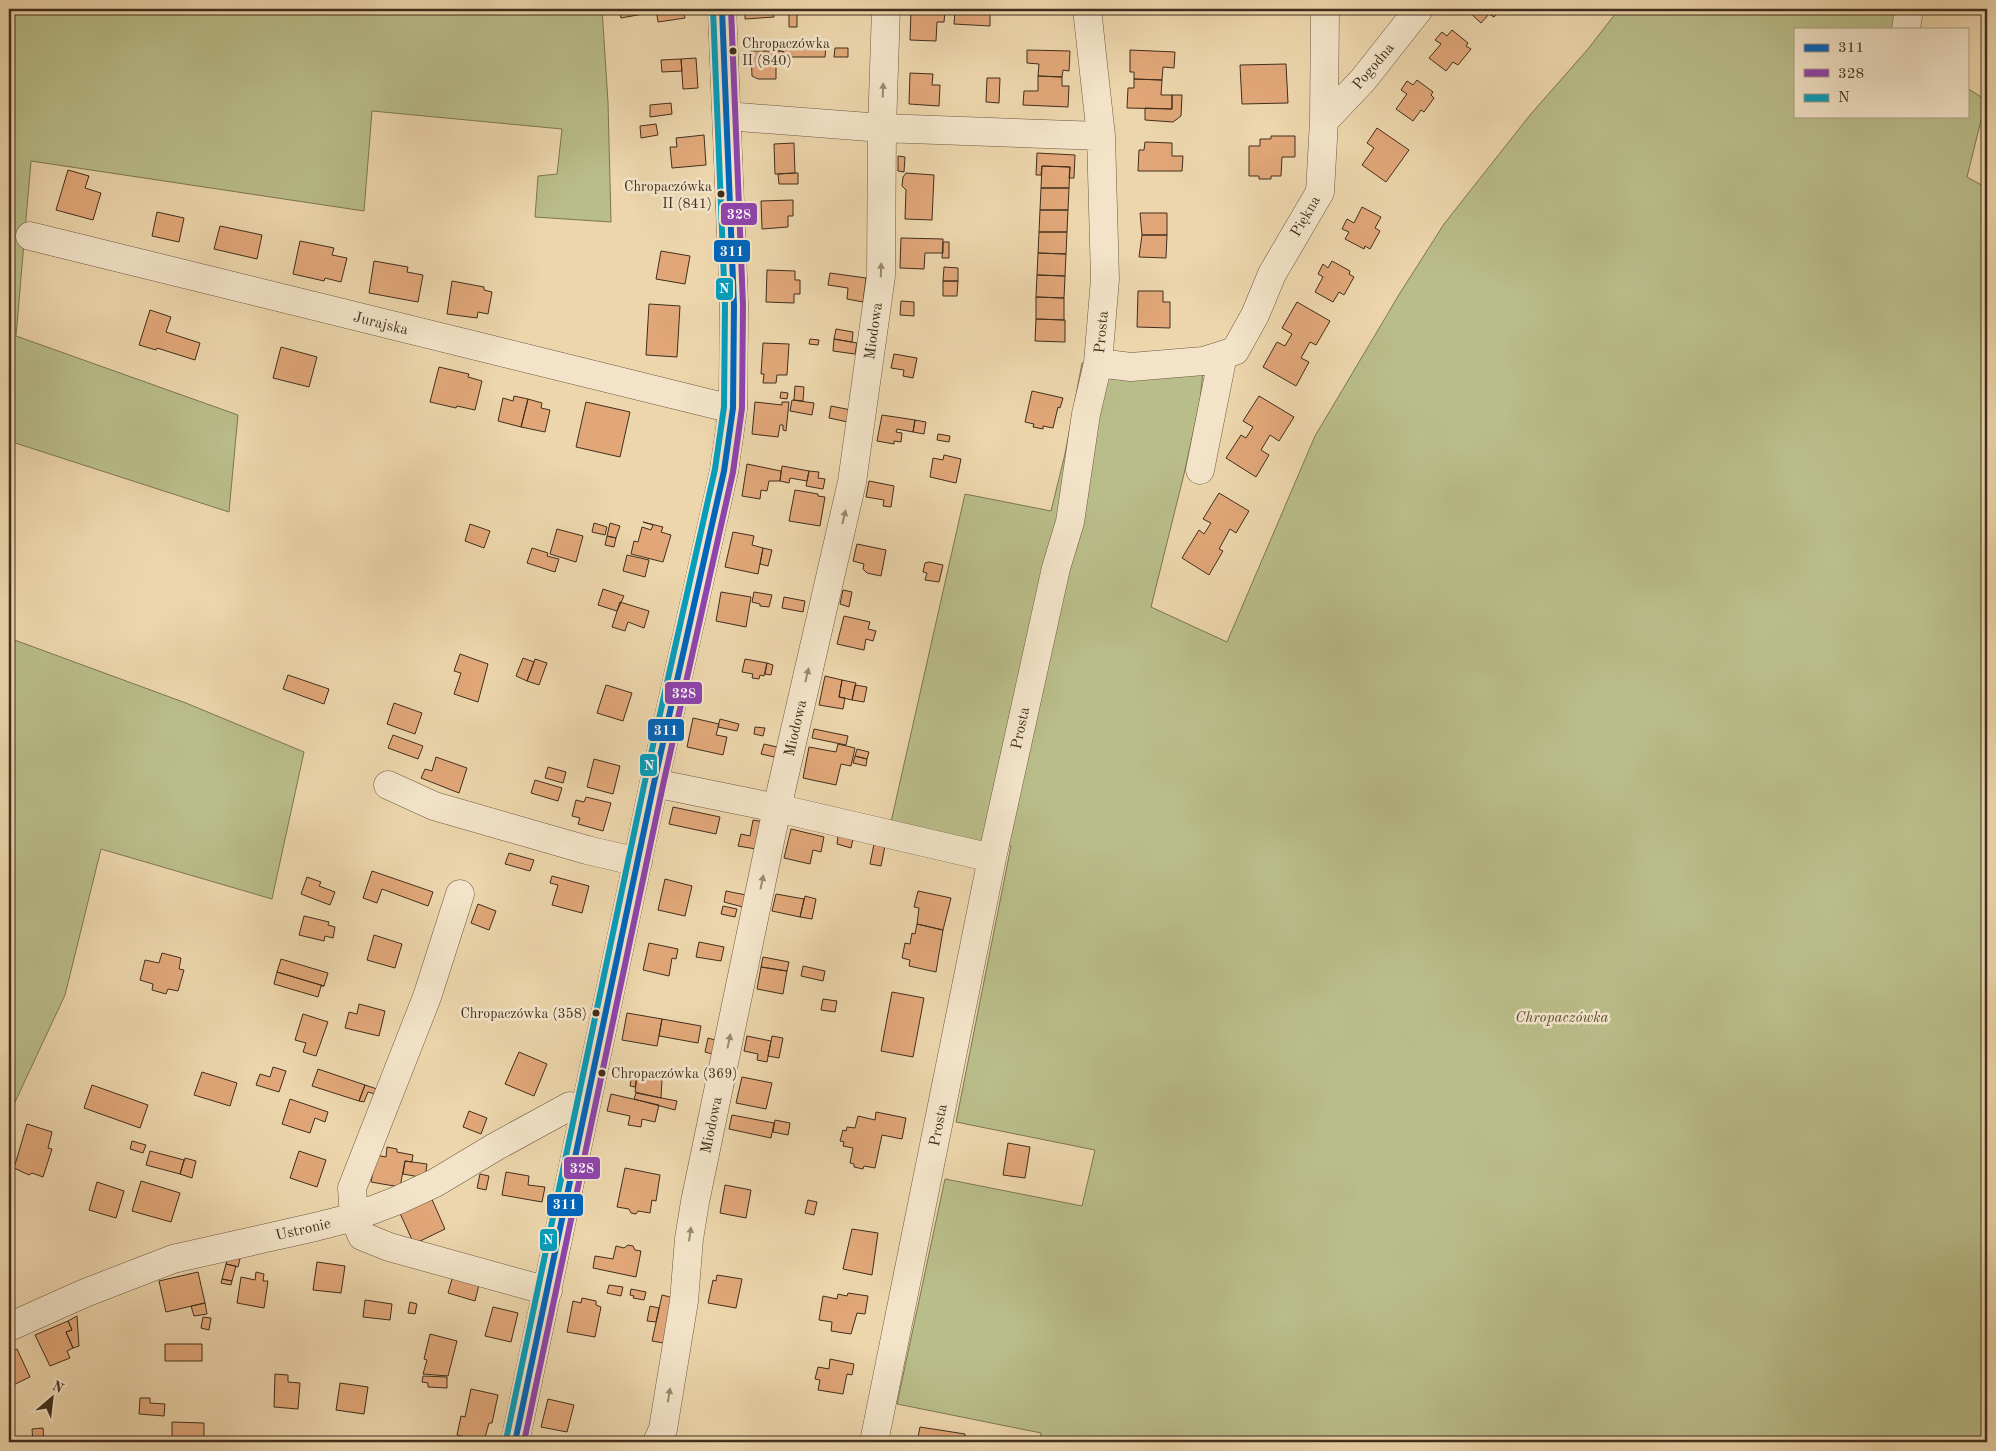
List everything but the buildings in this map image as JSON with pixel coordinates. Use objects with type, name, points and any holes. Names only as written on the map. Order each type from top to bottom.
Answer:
[{"type":"street","points":[[515,1442],[654,783],[722,480],[733,408],[734,305],[722,9]]},
{"type":"street","name":"Miodowa","points":[[657,1442],[663,1429],[684,1301],[689,1239],[695,1202],[777,808],[852,482],[881,276],[882,128],[886,9]]},
{"type":"street","name":"Prosta","points":[[874,1442],[992,858],[1056,568],[1070,522],[1086,414],[1098,362],[1104,279],[1101,136],[1087,9]]},
{"type":"street","name":"Piękna","points":[[1200,470],[1229,353],[1255,315],[1272,274],[1320,192],[1324,121],[1325,9]]},
{"type":"street","name":"Pogodna","points":[[1324,121],[1363,80],[1419,9]]},
{"type":"street","points":[[1906,28],[1909,9]]},
{"type":"street","points":[[727,118],[739,117],[882,128],[1101,136]]},
{"type":"street","name":"Jurajska","points":[[30,236],[716,406],[733,408]]},
{"type":"street","points":[[1098,362],[1131,366],[1203,361],[1229,353]]},
{"type":"street","points":[[654,783],[777,808],[992,858]]},
{"type":"street","points":[[388,785],[442,809],[638,862]]},
{"type":"street","points":[[460,894],[426,997],[352,1188],[354,1217],[362,1236],[389,1248],[548,1291]]},
{"type":"street","name":"Ustronie","points":[[9,1327],[85,1293],[172,1259],[354,1217],[435,1184],[495,1147],[570,1106],[585,1110]]},
{"type":"green space","points":[[9,9],[602,9],[608,102],[611,222],[535,217],[538,176],[557,174],[562,129],[372,111],[364,211],[31,161],[16,336],[238,415],[229,512],[9,441]]},
{"type":"green space","name":"Chropaczówka","points":[[1619,9],[1922,9],[1920,28],[1794,28],[1794,118],[1968,118],[1968,89],[1986,100],[1967,177],[1987,188],[1987,1442],[1040,1442],[1041,1433],[897,1404],[945,1179],[1082,1206],[1095,1150],[956,1122],[1011,846],[979,842],[891,822],[965,494],[1051,511],[1065,454],[1082,363],[1147,359],[1205,352],[1200,401],[1151,607],[1227,642],[1315,436],[1400,293],[1444,224],[1530,115],[1588,49]]},
{"type":"green space","points":[[9,638],[186,703],[304,752],[272,899],[101,849],[65,995],[9,1115]]},
{"type":"transit line","name":"N","points":[[506,1440],[645,781],[715,469],[724,407],[725,305],[713,9]]},
{"type":"transit line","name":"311","points":[[515,1442],[654,783],[724,471],[733,408],[734,305],[722,9]]},
{"type":"transit line","name":"328","points":[[524,1442],[663,785],[733,472],[742,408],[743,305],[731,9]]},
{"type":"place","name":"Chropaczówka II (840)","points":[[733,51]]},
{"type":"place","name":"Chropaczówka II (841)","points":[[721,194]]},
{"type":"place","name":"Chropaczówka (358)","points":[[596,1013]]},
{"type":"place","name":"Chropaczówka (369)","points":[[602,1073]]}]
